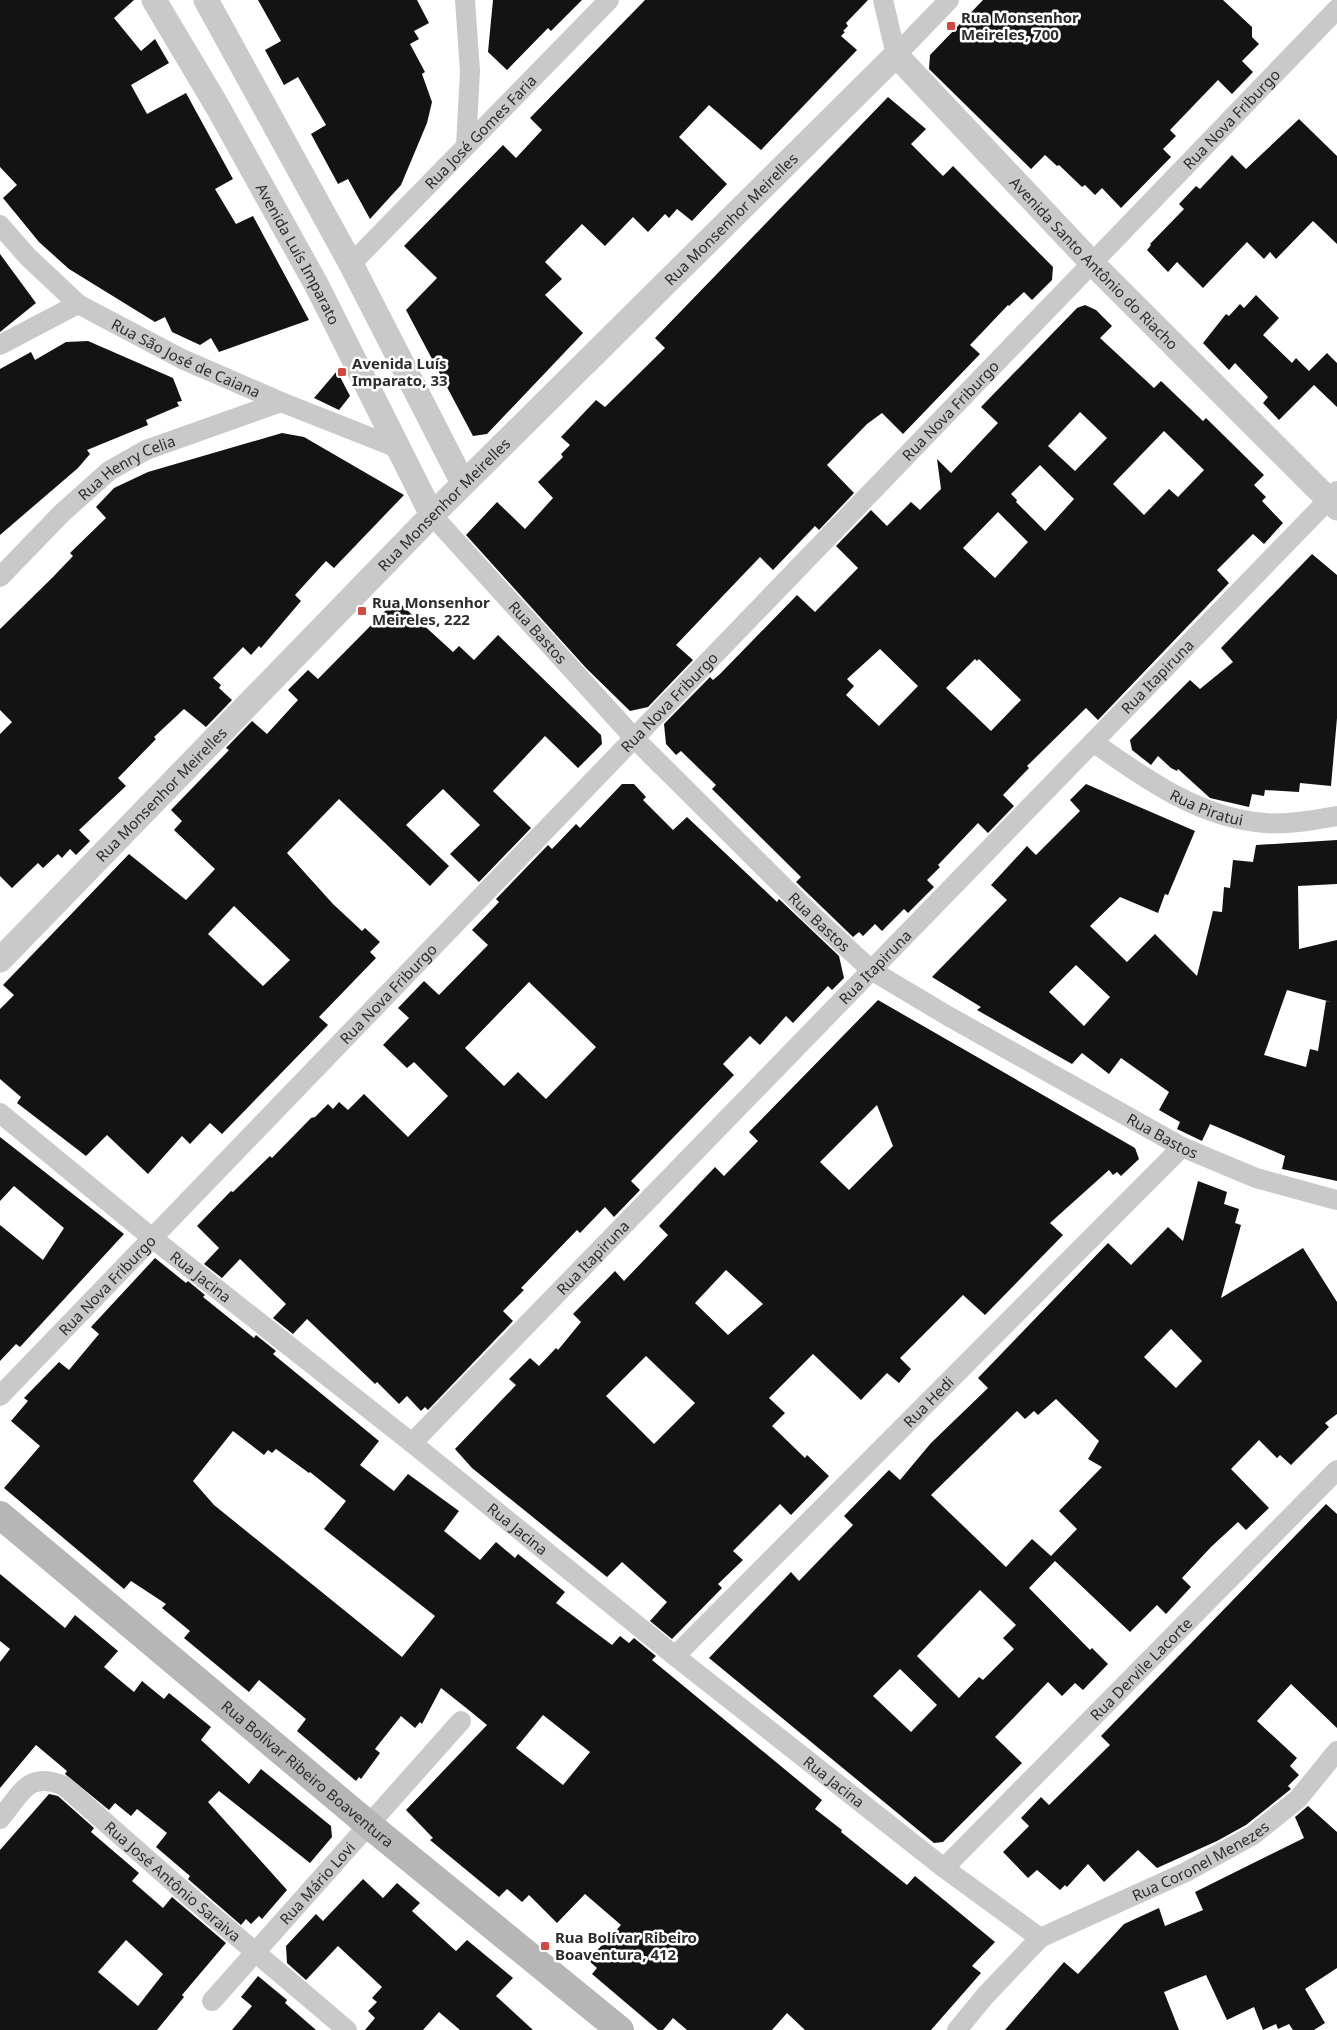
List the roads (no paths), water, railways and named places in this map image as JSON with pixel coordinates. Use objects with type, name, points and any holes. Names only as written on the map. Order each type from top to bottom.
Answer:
[{"type":"main road","name":"Rua Bolívar Ribeiro Boaventura","points":[[0,1515],[369,1825],[620,2030]]},
{"type":"street","name":"Avenida Luís Imparato","points":[[154,0],[216,104],[316,284],[432,515]]},
{"type":"street","points":[[206,0],[350,264],[463,483]]},
{"type":"street","points":[[466,0],[470,71],[466,146]]},
{"type":"street","name":"Rua José Gomes Faria","points":[[350,264],[610,0]]},
{"type":"street","points":[[883,0],[896,55]]},
{"type":"street","points":[[896,55],[949,0]]},
{"type":"street","name":"Rua Nova Friburgo","points":[[0,1396],[150,1237],[635,739],[1337,9]]},
{"type":"street","name":"Avenida Santo Antônio do Riacho","points":[[896,55],[1092,263],[1334,499]]},
{"type":"street","name":"Rua Monsenhor Meirelles","points":[[0,960],[463,483],[896,55]]},
{"type":"street","name":"Rua São José de Caiana","points":[[0,225],[28,257],[78,304],[182,359],[281,402],[400,449]]},
{"type":"street","points":[[0,345],[78,304]]},
{"type":"street","name":"Rua Henry Celia","points":[[0,577],[62,513],[109,471],[146,450],[281,402]]},
{"type":"street","name":"Rua Itapiruna","points":[[412,1443],[1093,742],[1334,499]]},
{"type":"street","name":"Rua Bastos","points":[[432,515],[635,739],[814,917],[871,970],[1182,1148],[1256,1178],[1337,1200]]},
{"type":"street","name":"Rua Piratui","points":[[1093,742],[1147,780],[1208,810],[1264,823],[1312,821],[1337,816]]},
{"type":"street","name":"Rua Jacina","points":[[0,1113],[150,1237],[412,1443],[675,1656],[944,1868],[1040,1938]]},
{"type":"street","name":"Rua Hedi","points":[[675,1656],[1182,1148]]},
{"type":"street","name":"Rua Dervile Lacorte","points":[[944,1868],[1337,1470]]},
{"type":"street","name":"Rua Mário Lovi","points":[[212,2001],[461,1721]]},
{"type":"street","name":"Rua Coronel Menezes","points":[[1040,1938],[1186,1872],[1253,1835],[1298,1799],[1337,1751]]},
{"type":"street","name":"Rua José Antônio Saraiva","points":[[0,1820],[25,1788],[35,1781],[49,1779],[64,1786],[347,2030]]},
{"type":"street","points":[[956,2030],[1040,1938]]},
{"type":"place","name":"Rua Monsenhor Meireles, 700","points":[[951,26]]},
{"type":"place","name":"Avenida Luís Imparato, 33","points":[[342,372]]},
{"type":"place","name":"Rua Monsenhor Meireles, 222","points":[[362,611]]},
{"type":"place","name":"Rua Bolívar Ribeiro Boaventura, 412","points":[[545,1946]]}]
